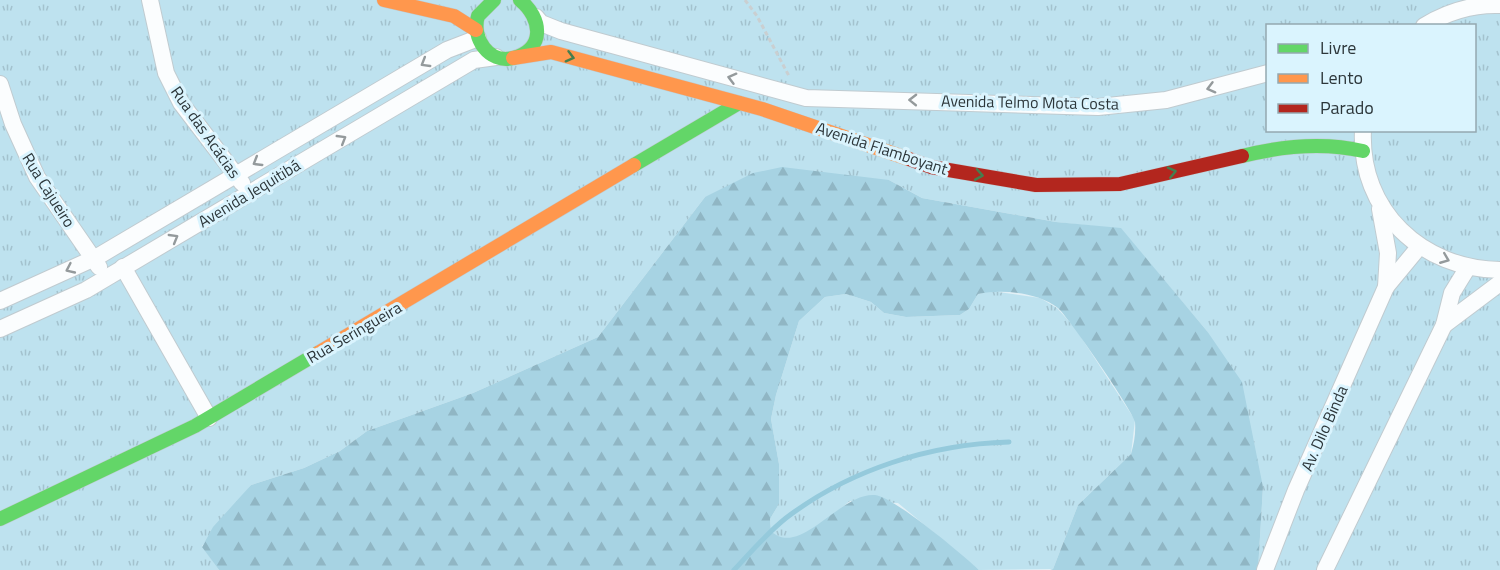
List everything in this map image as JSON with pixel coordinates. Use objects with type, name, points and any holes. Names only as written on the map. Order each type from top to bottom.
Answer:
[{"type":"street","name":"Rua das Acácias","points":[[150,0],[166,73],[181,102],[249,194]]},
{"type":"street","points":[[384,0],[454,16],[477,34],[488,52],[496,57]]},
{"type":"street","points":[[477,34],[480,13],[494,0]]},
{"type":"street","points":[[513,58],[529,50],[534,43],[538,26],[532,10],[520,0]]},
{"type":"street","points":[[1427,24],[1453,7],[1500,5]]},
{"type":"street","points":[[536,17],[550,27],[796,95]]},
{"type":"street","name":"Avenida Jequitibá","points":[[0,301],[94,258],[477,34]]},
{"type":"street","name":"Avenida Flamboyant","points":[[496,57],[513,58],[551,52],[739,103],[931,167],[1036,185],[1120,184],[1275,148],[1340,146],[1363,151]]},
{"type":"street","name":"Avenida Jequitibá","points":[[0,329],[106,278],[474,60],[496,57]]},
{"type":"street","points":[[697,126],[704,110],[700,92],[706,71]]},
{"type":"street","name":"Avenida Telmo Mota Costa","points":[[796,95],[1098,107],[1166,100],[1266,74]]},
{"type":"street","name":"Rua Cajueiro","points":[[0,84],[16,133],[37,177],[106,278]]},
{"type":"street","name":"Rua Seringueira","points":[[0,519],[209,418],[739,103]]},
{"type":"street","points":[[1363,132],[1363,151],[1369,180],[1386,231],[1389,268],[1386,287]]},
{"type":"street","points":[[1376,197],[1399,229],[1419,248],[1468,267],[1500,270]]},
{"type":"street","points":[[1386,287],[1419,248]]},
{"type":"street","points":[[94,258],[108,266],[123,267],[209,418]]},
{"type":"street","points":[[1325,570],[1444,325],[1452,293],[1468,267]]},
{"type":"street","points":[[1444,325],[1500,283]]},
{"type":"street","name":"Av. Dilo Binda","points":[[1265,570],[1296,490],[1386,287]]},
{"type":"path","points":[[745,0],[757,16],[796,95]]},
{"type":"green space","points":[[0,0],[1500,0],[1500,570],[1258,570],[1263,487],[1207,331],[1121,229],[1056,222],[922,198],[889,180],[705,197],[598,337],[473,393],[367,431],[340,451],[304,468],[251,485],[202,546],[219,570],[0,570]]},
{"type":"green space","points":[[782,167],[889,180],[922,198],[1056,222],[1121,228],[1207,331],[1242,382],[1263,487],[1258,570],[1050,570],[1053,569],[1078,505],[1131,454],[1135,422],[1100,365],[1058,308],[1040,298],[1009,292],[978,294],[969,309],[960,315],[906,317],[884,313],[871,302],[846,294],[825,297],[799,321],[771,419],[779,464],[779,504],[770,519],[771,531],[782,537],[795,537],[848,503],[875,495],[912,515],[979,570],[219,570],[202,547],[213,527],[251,485],[304,468],[340,451],[367,431],[473,393],[598,337],[705,197],[753,173]]},
{"type":"green space","points":[[991,291],[1040,298],[1057,308],[1075,328],[1135,420],[1131,454],[1078,505],[1053,569],[979,570],[898,503],[850,501],[822,523],[799,537],[786,539],[773,533],[770,519],[779,504],[779,464],[771,419],[799,321],[825,297],[846,294],[871,302],[884,313],[906,317],[960,315],[969,309],[978,294]]},
{"type":"waterway","points":[[734,570],[786,518],[810,501],[863,473],[920,454],[979,444],[1009,442]]},
{"type":"traffic: fast","points":[[494,0],[478,16],[477,33],[484,48],[496,57],[504,59],[524,54],[536,40],[537,32],[533,15],[520,0]]},
{"type":"traffic: fast","points":[[634,165],[739,103]]},
{"type":"traffic: fast","points":[[1242,156],[1302,146],[1363,151]]},
{"type":"traffic: fast","points":[[0,519],[195,426],[318,353]]},
{"type":"traffic: slow","points":[[384,0],[454,16],[476,30]]},
{"type":"traffic: slow","points":[[513,58],[551,52],[762,109],[909,159]]},
{"type":"traffic: slow","points":[[318,353],[634,165]]},
{"type":"traffic: jam","points":[[909,159],[931,167],[1036,185],[1120,184],[1242,156]]}]
